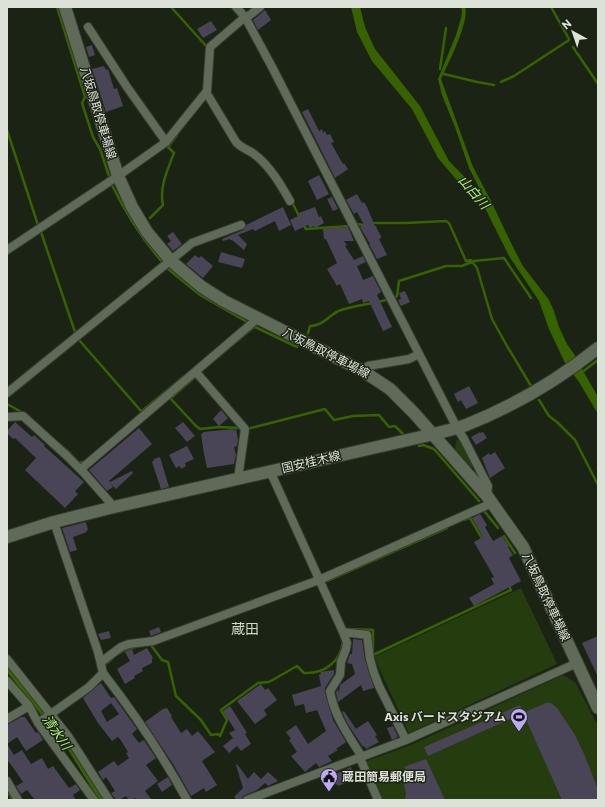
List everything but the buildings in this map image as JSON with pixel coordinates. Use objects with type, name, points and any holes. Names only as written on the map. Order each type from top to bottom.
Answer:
[{"type":"main road","name":"八坂鳥取停車場線","points":[[65,7],[118,176],[132,207],[147,232],[171,261],[202,287],[224,301],[362,371],[390,389],[434,434],[490,500],[523,547],[598,708]]},
{"type":"main road","name":"国安桂木線","points":[[7,537],[54,522],[114,507],[457,428],[527,396],[565,373],[598,348]]},
{"type":"street","points":[[102,662],[121,648],[130,644],[153,641],[320,580],[490,500],[488,486],[464,438],[457,428],[272,67],[245,17],[236,7]]},
{"type":"street","points":[[7,250],[166,142],[206,92],[210,47],[245,17],[260,7]]},
{"type":"street","points":[[88,27],[127,87],[166,142]]},
{"type":"street","points":[[206,92],[236,142],[255,155],[268,168],[290,202]]},
{"type":"street","points":[[7,393],[192,243],[241,225]]},
{"type":"street","points":[[81,469],[258,318]]},
{"type":"street","points":[[362,371],[368,366],[409,359],[419,354]]},
{"type":"street","points":[[196,372],[245,429],[238,479]]},
{"type":"street","points":[[7,417],[23,416],[81,469],[114,507]]},
{"type":"street","points":[[270,472],[320,580],[347,643],[341,662],[340,675],[330,691],[331,700],[339,720],[361,758],[378,800]]},
{"type":"street","points":[[54,522],[102,662],[103,673],[122,698],[188,800]]},
{"type":"street","points":[[343,632],[367,635],[370,659],[374,673],[406,740]]},
{"type":"street","points":[[7,659],[68,736],[109,800]]},
{"type":"street","points":[[247,800],[406,740],[577,663]]},
{"type":"street","points":[[38,723],[89,687],[103,673]]},
{"type":"street","points":[[7,681],[10,690],[29,706],[38,723],[94,800]]},
{"type":"street","points":[[7,719],[29,706]]},
{"type":"street","points":[[8,784],[18,800]]},
{"type":"shaded area","points":[[461,438],[475,465],[471,469],[455,451],[456,441]]},
{"type":"shaded area","points":[[521,588],[557,664],[409,733],[374,657]]},
{"type":"shaded area","name":"Axis バードスタジアム","points":[[563,675],[575,682],[598,726],[598,800],[382,800],[366,763],[367,761],[411,745]]},
{"type":"water","name":"山白川","points":[[351,7],[360,7],[365,27],[375,49],[420,106],[449,161],[484,197],[469,168],[442,95],[438,79],[456,35],[461,18],[461,7],[465,7],[466,13],[461,32],[441,79],[473,167],[523,266],[549,300],[567,344],[583,367],[582,369],[598,397],[598,414],[579,382],[565,363],[549,329],[539,301],[509,256],[485,208],[455,178],[438,158],[412,109],[372,61],[357,32]]},
{"type":"water","name":"清水川","points":[[7,662],[59,727],[107,800],[99,800],[65,745],[7,672]]},
{"type":"waterway","points":[[57,7],[85,97],[82,103],[93,137],[100,149],[109,176]]},
{"type":"waterway","points":[[171,7],[207,47],[206,50]]},
{"type":"waterway","points":[[551,7],[569,39]]},
{"type":"waterway","points":[[440,69],[446,28]]},
{"type":"waterway","points":[[501,82],[514,76],[569,40]]},
{"type":"waterway","points":[[573,47],[598,84]]},
{"type":"waterway","points":[[444,74],[494,85]]},
{"type":"waterway","points":[[7,130],[38,225]]},
{"type":"waterway","points":[[150,218],[163,205],[163,185],[174,153],[168,147],[177,135]]},
{"type":"waterway","points":[[112,185],[134,226],[163,263]]},
{"type":"waterway","points":[[293,204],[300,218]]},
{"type":"waterway","points":[[372,223],[446,221],[449,223],[466,261],[471,260],[477,268],[492,319],[531,386]]},
{"type":"waterway","points":[[303,224],[306,229],[349,226]]},
{"type":"waterway","points":[[357,224],[367,224]]},
{"type":"waterway","points":[[41,232],[75,332]]},
{"type":"waterway","points":[[378,302],[397,296],[399,281],[446,266],[462,266],[474,261],[504,258],[531,298]]},
{"type":"waterway","points":[[168,269],[200,295],[247,322]]},
{"type":"waterway","points":[[308,333],[310,326],[323,322],[341,310],[373,303]]},
{"type":"waterway","points":[[207,366],[254,327]]},
{"type":"waterway","points":[[255,327],[297,347]]},
{"type":"waterway","points":[[79,340],[141,411]]},
{"type":"waterway","points":[[581,373],[598,360]]},
{"type":"waterway","points":[[142,411],[183,377]]},
{"type":"waterway","points":[[171,398],[194,378]]},
{"type":"waterway","points":[[171,399],[200,429],[219,427],[241,428]]},
{"type":"waterway","points":[[539,400],[549,416],[575,440],[598,485]]},
{"type":"waterway","points":[[7,404],[25,414]]},
{"type":"waterway","points":[[247,429],[325,409],[334,420],[353,416],[379,415],[389,427],[395,426],[404,435]]},
{"type":"waterway","points":[[60,445],[79,463],[82,462]]},
{"type":"waterway","points":[[419,446],[423,445],[434,449],[479,501]]},
{"type":"waterway","points":[[485,512],[498,528]]},
{"type":"waterway","points":[[464,520],[469,518]]},
{"type":"waterway","points":[[470,518],[483,540]]},
{"type":"waterway","points":[[327,581],[447,528]]},
{"type":"waterway","points":[[504,536],[515,553]]},
{"type":"waterway","points":[[348,629],[373,630],[373,655],[511,590],[508,584]]},
{"type":"waterway","points":[[151,645],[162,660],[168,662],[176,696],[201,720],[211,735],[218,734],[220,736],[227,720],[221,710],[258,683],[269,682],[297,666],[304,673],[311,673],[325,669],[335,661],[339,655],[343,641]]},
{"type":"waterway","points":[[118,654],[135,647]]},
{"type":"waterway","points":[[107,663],[112,659]]},
{"type":"waterway","points":[[7,791],[13,800]]},
{"type":"place","name":"Axis バードスタジアム","points":[[519,732]]},
{"type":"place","name":"蔵田簡易郵便局","points":[[329,792]]},
{"type":"district","name":"蔵田","points":[[245,629]]}]
